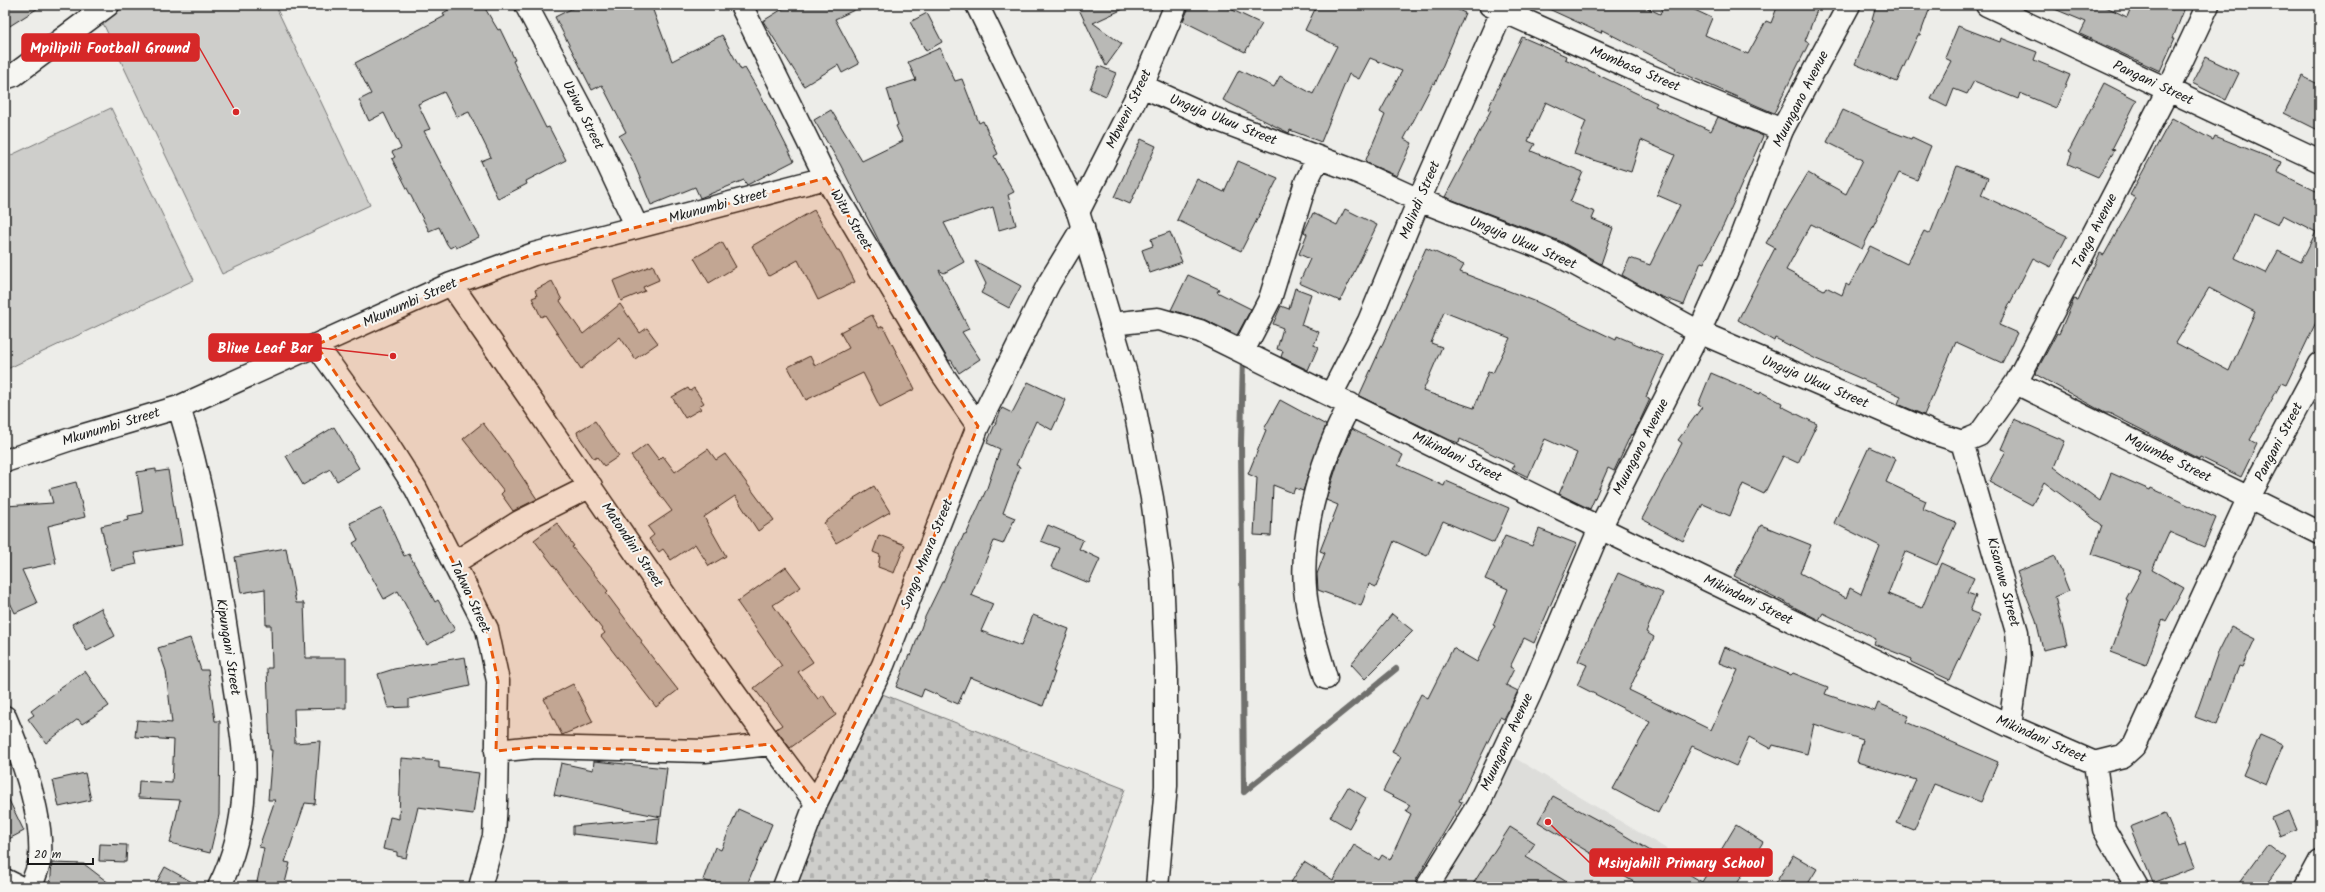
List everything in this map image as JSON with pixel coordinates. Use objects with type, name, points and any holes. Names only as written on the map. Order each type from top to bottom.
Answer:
[{"type":"main road","points":[[5,78],[14,75],[108,5]]},
{"type":"main road","name":"Uziwa Street","points":[[526,5],[587,120],[637,227]]},
{"type":"main road","name":"Witu Street","points":[[741,5],[826,178],[943,375],[978,426]]},
{"type":"main road","points":[[977,5],[1081,219],[1132,394],[1152,498],[1162,573],[1166,668],[1166,786],[1157,887]]},
{"type":"main road","name":"Mbweni Street","points":[[1081,219],[1142,86],[1176,5]]},
{"type":"main road","name":"Muungano Avenue","points":[[1427,887],[1478,805],[1530,694],[1600,528],[1699,332],[1734,252],[1782,130],[1849,5]]},
{"type":"main road","name":"Pangani Street","points":[[1987,5],[2320,161]]},
{"type":"main road","name":"Tanga Avenue","points":[[1962,442],[1979,435],[2016,383],[2168,90],[2208,5]]},
{"type":"main road","name":"Mombasa Street","points":[[1499,7],[1633,69],[1782,130]]},
{"type":"main road","name":"Malindi Street","points":[[1326,678],[1307,610],[1304,553],[1325,462],[1338,426],[1341,399],[1369,321],[1499,7]]},
{"type":"main road","name":"Unguja Ukuu Street","points":[[1142,86],[1213,118],[1360,173],[1419,200],[1555,253],[1699,332],[1934,433],[1962,442]]},
{"type":"main road","points":[[1243,351],[1270,300],[1306,182],[1318,158]]},
{"type":"main road","name":"Mkunumbi Street","points":[[5,461],[74,438],[179,407],[451,284],[534,254],[826,178]]},
{"type":"main road","name":"Songo Mnara Street","points":[[784,887],[816,804],[883,665],[978,426],[1081,219]]},
{"type":"main road","name":"Matondini Street","points":[[451,284],[770,744],[816,804]]},
{"type":"main road","name":"Mikindani Street","points":[[1111,324],[1158,319],[1200,331],[1341,399],[1600,528],[2010,726],[2095,763],[2123,756],[2134,746],[2249,498]]},
{"type":"main road","name":"Takwa Street","points":[[316,345],[382,437],[416,489],[487,629],[498,681],[494,836],[480,887]]},
{"type":"main road","name":"Pangani Street","points":[[2249,498],[2320,364]]},
{"type":"main road","name":"Majumbe Street","points":[[2016,383],[2320,533]]},
{"type":"main road","name":"Kipungani Street","points":[[179,407],[208,530],[227,635],[241,737],[244,786],[240,829],[220,887]]},
{"type":"main road","name":"Kisarawe Street","points":[[1962,442],[2017,632],[2019,659],[2010,726]]},
{"type":"main road","points":[[454,563],[519,522],[591,486]]},
{"type":"main road","points":[[5,717],[16,746],[37,816],[40,857],[31,887]]},
{"type":"main road","points":[[496,751],[550,747],[705,751],[770,744]]},
{"type":"main road","points":[[2095,763],[2104,829],[2120,887]]},
{"type":"main road","points":[[2104,829],[2137,887]]},
{"type":"main road","points":[[2306,887],[2320,861]]},
{"type":"main road","points":[[5,880],[19,887]]},
{"type":"highlighted area","points":[[826,178],[943,375],[978,426],[883,665],[816,803],[770,744],[705,751],[535,747],[496,751],[498,681],[487,629],[416,489],[316,345],[451,284],[534,254]]},
{"type":"shaded area","points":[[1513,757],[1730,887],[1437,887]]},
{"type":"green space","points":[[131,5],[275,5],[370,205],[222,274],[101,19]]},
{"type":"green space","points":[[111,108],[194,280],[5,370],[5,158]]},
{"type":"green space","points":[[872,690],[1125,789],[1087,887],[795,887]]},
{"type":"building","points":[[5,5],[43,5],[5,29]]},
{"type":"building","points":[[457,5],[483,5],[498,30],[500,29],[515,60],[513,61],[546,128],[549,127],[566,160],[526,181],[527,184],[498,199],[481,161],[491,157],[469,112],[457,117],[444,92],[418,104],[430,129],[424,131],[479,237],[456,248],[455,245],[450,248],[439,227],[429,231],[392,159],[395,157],[392,152],[401,148],[384,113],[369,121],[359,100],[371,94],[355,63],[445,16],[443,13]]},
{"type":"building","points":[[579,5],[651,5],[672,61],[722,35],[741,70],[745,68],[758,90],[794,161],[747,185],[744,180],[700,198],[695,187],[651,205],[633,161],[619,136],[626,132],[602,85],[592,90],[555,17]]},
{"type":"building","points":[[789,5],[865,5],[835,19],[859,64],[842,73],[838,65],[804,86],[763,21]]},
{"type":"building","points":[[1077,5],[1132,5],[1093,23],[1122,44],[1106,66]]},
{"type":"building","points":[[1190,5],[1222,5],[1262,24],[1245,52],[1183,21]]},
{"type":"building","points":[[1317,5],[1447,5],[1465,13],[1435,84],[1433,83],[1404,139],[1412,143],[1397,176],[1365,162],[1385,115],[1380,112],[1402,71],[1370,58],[1359,79],[1349,74],[1321,142],[1290,130],[1289,133],[1223,100],[1239,70],[1274,87],[1280,76],[1313,94],[1337,46],[1305,30]]},
{"type":"building","points":[[1540,5],[1641,5],[1660,14],[1664,5],[1684,5],[1712,18],[1705,35],[1748,54],[1766,21],[1771,23],[1778,5],[1819,5],[1805,41],[1809,43],[1774,113],[1675,70],[1676,68],[1602,30],[1601,33]]},
{"type":"building","points":[[1876,5],[1931,5],[1920,35],[1918,35],[1897,82],[1855,64],[1874,20],[1872,19]]},
{"type":"building","points":[[2045,5],[2102,5],[2127,17],[2132,5],[2186,5],[2173,38],[2175,38],[2160,71],[2080,34],[2086,22]]},
{"type":"building","points":[[927,13],[942,42],[926,51],[910,22]]},
{"type":"building","points":[[1958,26],[2000,42],[2001,38],[2037,52],[2034,60],[2070,75],[2056,108],[2020,93],[2018,99],[1974,81],[1967,94],[1954,89],[1947,107],[1931,99],[1951,61],[1945,58]]},
{"type":"building","points":[[1522,37],[1566,56],[1565,59],[1657,103],[1655,106],[1711,131],[1718,117],[1763,136],[1724,224],[1704,263],[1701,262],[1684,305],[1657,295],[1622,275],[1630,258],[1650,265],[1680,205],[1657,195],[1675,155],[1641,140],[1631,172],[1574,154],[1586,121],[1546,102],[1528,141],[1535,144],[1531,151],[1583,172],[1570,202],[1595,212],[1592,219],[1613,228],[1601,264],[1560,241],[1445,197],[1491,110],[1488,109]]},
{"type":"building","points":[[940,48],[955,81],[962,79],[979,123],[983,121],[998,154],[994,156],[1014,192],[1008,195],[1016,225],[999,230],[993,207],[944,223],[964,262],[944,273],[939,270],[969,329],[962,332],[980,359],[959,373],[951,360],[949,361],[882,247],[840,164],[814,120],[831,110],[862,161],[903,141],[896,126],[898,125],[887,89],[916,80],[908,62]]},
{"type":"building","points":[[2205,57],[2239,73],[2226,100],[2192,83]]},
{"type":"building","points":[[1099,66],[1116,73],[1106,96],[1090,89]]},
{"type":"building","points":[[2302,76],[2320,85],[2320,131],[2284,113]]},
{"type":"building","points":[[2104,83],[2137,100],[2112,149],[2115,150],[2098,177],[2068,164],[2072,153],[2069,151]]},
{"type":"building","points":[[1843,110],[1882,128],[1911,139],[1912,137],[1931,146],[1917,180],[1899,173],[1862,249],[1811,224],[1786,270],[1824,290],[1826,287],[1842,295],[1846,284],[1849,286],[1870,246],[1907,264],[1924,231],[1930,234],[1957,166],[1988,178],[1981,195],[2067,236],[2051,267],[2033,258],[1999,325],[2017,333],[2002,363],[1956,342],[1924,415],[1898,404],[1901,396],[1816,359],[1775,338],[1774,341],[1738,320],[1775,248],[1766,243],[1808,173],[1846,194],[1863,160],[1827,142]]},
{"type":"building","points":[[2172,118],[2213,140],[2215,136],[2281,162],[2277,172],[2320,193],[2320,314],[2286,385],[2281,383],[2250,440],[2257,444],[2241,477],[2200,457],[2199,459],[2109,413],[2105,413],[2035,374],[2057,333],[2059,334],[2074,299],[2078,300],[2100,253],[2104,255],[2136,198],[2130,195]],"holes":[[[2254,214],[2278,225],[2283,215],[2316,232],[2301,262],[2278,251],[2266,273],[2235,258]],[[2209,288],[2255,312],[2229,371],[2176,343]]]},
{"type":"building","points":[[1141,139],[1156,146],[1130,204],[1114,197]]},
{"type":"building","points":[[1238,161],[1278,178],[1241,251],[1177,220],[1197,179],[1224,192]]},
{"type":"building","points":[[1345,209],[1377,225],[1340,301],[1299,283],[1310,259],[1299,254],[1307,234],[1304,232],[1313,213],[1337,225]]},
{"type":"building","points":[[814,210],[837,250],[839,250],[855,282],[818,300],[798,260],[769,276],[752,246]]},
{"type":"building","points":[[1170,232],[1182,262],[1150,273],[1142,250],[1153,246],[1151,239]]},
{"type":"building","points":[[722,242],[736,267],[709,283],[694,258]]},
{"type":"building","points":[[1426,248],[1464,265],[1460,272],[1537,302],[1616,340],[1617,336],[1664,356],[1646,397],[1650,399],[1637,427],[1633,435],[1631,434],[1614,471],[1608,468],[1590,509],[1559,494],[1577,453],[1545,439],[1528,477],[1512,469],[1515,465],[1486,451],[1460,439],[1459,443],[1450,440],[1359,396]],"holes":[[[1444,312],[1510,338],[1493,373],[1488,372],[1474,408],[1423,391],[1442,347],[1431,343]]]},
{"type":"building","points":[[975,261],[1021,286],[1009,308],[981,293],[986,284]]},
{"type":"building","points":[[653,265],[659,280],[643,287],[645,291],[621,301],[613,281]]},
{"type":"building","points":[[1188,275],[1219,289],[1217,292],[1251,309],[1237,335],[1205,320],[1171,310]]},
{"type":"building","points":[[552,281],[562,300],[560,301],[583,334],[620,304],[640,333],[647,328],[658,343],[635,359],[620,337],[581,369],[545,315],[541,317],[532,298],[537,296],[535,290]]},
{"type":"building","points":[[1295,288],[1311,294],[1301,325],[1319,332],[1314,345],[1318,347],[1308,370],[1281,357],[1283,351],[1277,349],[1283,328],[1273,324],[1281,306],[1289,309]]},
{"type":"building","points":[[872,315],[879,328],[883,326],[915,389],[880,407],[863,373],[806,400],[788,367],[810,356],[815,366],[849,348],[840,332]]},
{"type":"building","points":[[1711,373],[1760,394],[1761,392],[1782,403],[1781,406],[1817,424],[1798,463],[1783,456],[1764,494],[1743,484],[1730,516],[1703,504],[1683,541],[1642,519],[1682,443],[1678,440],[1702,407],[1698,405]]},
{"type":"building","points":[[1028,382],[1066,400],[1052,430],[1036,421],[1016,465],[1020,467],[1003,513],[1015,518],[1003,544],[994,541],[971,595],[993,604],[981,631],[1021,646],[1033,615],[1069,629],[1053,672],[1055,672],[1043,706],[970,677],[958,704],[924,689],[921,697],[896,687],[909,655],[911,656],[925,617],[943,582],[964,534],[966,535],[987,488],[1000,449],[987,443],[1002,408],[1012,413]]},
{"type":"building","points":[[688,388],[690,391],[694,388],[704,403],[699,406],[701,409],[685,418],[672,397]]},
{"type":"building","points":[[1280,400],[1326,425],[1303,491],[1295,488],[1293,493],[1273,485],[1271,536],[1254,535],[1257,478],[1248,474],[1266,430],[1264,429]]},
{"type":"building","points":[[2014,419],[2065,441],[2054,467],[2100,501],[2111,473],[2150,490],[2151,488],[2216,518],[2204,547],[2169,532],[2152,570],[2184,588],[2166,621],[2163,619],[2146,665],[2111,652],[2129,601],[2126,599],[2141,571],[2092,554],[2102,525],[2044,482],[2032,505],[1989,482],[2006,451],[2001,449]]},
{"type":"building","points":[[595,421],[619,456],[604,466],[597,457],[594,459],[578,436],[577,432]]},
{"type":"building","points":[[483,423],[508,456],[537,499],[513,511],[501,494],[504,491],[463,439]]},
{"type":"building","points":[[334,427],[359,468],[337,481],[330,469],[303,485],[286,456]]},
{"type":"building","points":[[1352,429],[1403,455],[1398,465],[1444,486],[1446,481],[1509,508],[1494,543],[1443,521],[1427,556],[1394,541],[1376,587],[1369,584],[1361,606],[1318,590],[1317,574],[1325,553],[1320,551],[1338,505],[1326,500],[1340,456]]},
{"type":"building","points":[[647,444],[659,460],[663,456],[675,472],[708,449],[716,460],[725,454],[774,520],[758,531],[735,496],[704,517],[726,556],[709,566],[695,544],[671,560],[663,549],[659,552],[649,539],[654,535],[648,527],[672,511],[631,456]]},
{"type":"building","points":[[1869,447],[1896,459],[1886,482],[1926,501],[1923,509],[1956,523],[1937,565],[1905,551],[1888,594],[1922,608],[1941,563],[1974,578],[1967,593],[1976,596],[1970,611],[1980,615],[1950,680],[1911,662],[1912,659],[1874,644],[1876,639],[1823,613],[1819,620],[1734,576],[1761,525],[1811,545],[1800,573],[1846,598],[1850,588],[1861,594],[1880,546],[1834,523]]},
{"type":"building","points":[[156,469],[156,472],[168,470],[176,520],[178,519],[182,545],[134,553],[137,564],[111,570],[101,526],[129,520],[128,516],[143,513],[137,472]]},
{"type":"building","points":[[76,482],[85,517],[48,526],[56,563],[22,570],[37,603],[15,613],[5,592],[5,506],[53,503],[49,489]]},
{"type":"building","points":[[874,486],[890,512],[836,543],[824,523],[855,499],[854,498]]},
{"type":"building","points":[[382,508],[404,556],[409,554],[435,602],[438,600],[455,630],[427,645],[398,591],[384,599],[353,543],[358,540],[350,523]]},
{"type":"building","points":[[557,523],[574,546],[572,547],[608,591],[606,593],[642,641],[641,643],[678,690],[656,707],[601,636],[605,633],[534,540]]},
{"type":"building","points":[[1048,525],[1083,540],[1079,549],[1100,559],[1089,583],[1051,567],[1059,548],[1041,541]]},
{"type":"building","points":[[1539,529],[1577,544],[1534,643],[1524,638],[1510,667],[1514,669],[1506,685],[1518,691],[1504,719],[1500,717],[1459,801],[1462,802],[1416,880],[1415,887],[1288,887],[1304,862],[1333,880],[1354,845],[1379,860],[1382,855],[1390,860],[1411,814],[1406,811],[1410,805],[1383,791],[1401,757],[1392,752],[1421,694],[1428,698],[1453,648],[1477,662],[1495,626],[1493,625],[1508,589],[1485,579],[1505,536],[1532,546]]},
{"type":"building","points":[[879,535],[905,545],[894,573],[878,567],[880,555],[873,552]]},
{"type":"building","points":[[286,548],[296,603],[304,603],[306,658],[346,658],[346,708],[294,709],[295,743],[320,741],[315,804],[305,803],[285,862],[290,863],[284,887],[256,887],[264,848],[259,847],[275,800],[268,800],[272,750],[270,750],[267,668],[272,668],[271,625],[266,625],[265,589],[241,593],[235,557]]},
{"type":"building","points":[[2055,556],[2069,591],[2055,597],[2067,645],[2043,650],[2036,620],[2017,572]]},
{"type":"building","points":[[786,567],[801,587],[773,605],[813,662],[798,672],[818,699],[823,695],[836,715],[790,748],[776,729],[782,725],[754,688],[782,666],[737,602]]},
{"type":"building","points":[[1618,573],[1663,593],[1646,632],[1654,637],[1629,690],[1711,730],[1738,670],[1719,663],[1725,647],[1791,675],[1793,673],[1828,687],[1825,694],[1875,711],[1878,703],[1909,716],[1906,722],[1998,762],[1981,802],[1934,784],[1914,830],[1897,823],[1916,780],[1857,762],[1863,740],[1814,724],[1807,754],[1773,745],[1771,749],[1749,737],[1736,766],[1692,746],[1658,813],[1613,789],[1650,722],[1577,685],[1587,665],[1578,661]]},
{"type":"building","points":[[101,608],[115,636],[87,651],[72,624]]},
{"type":"building","points":[[1392,614],[1413,631],[1365,679],[1351,664]]},
{"type":"building","points":[[2231,627],[2255,639],[2242,667],[2239,666],[2217,725],[2195,717],[2217,655]]},
{"type":"building","points":[[190,638],[201,670],[208,670],[215,721],[220,721],[219,815],[210,853],[170,843],[180,800],[138,798],[139,781],[172,783],[174,740],[135,737],[137,720],[172,723],[166,671],[158,648]]},
{"type":"building","points":[[465,657],[470,686],[409,699],[409,707],[388,708],[378,674],[394,669]]},
{"type":"building","points":[[85,671],[109,706],[82,724],[78,719],[46,743],[28,719],[34,715],[31,711],[59,690],[58,689]]},
{"type":"building","points":[[573,684],[593,722],[562,735],[544,699]]},
{"type":"building","points":[[2260,735],[2283,745],[2266,785],[2243,775]]},
{"type":"building","points":[[401,758],[439,761],[439,768],[479,773],[473,814],[418,807],[406,858],[397,856],[397,852],[383,849],[390,817],[399,819]]},
{"type":"building","points":[[594,761],[667,768],[661,817],[554,795],[561,763],[593,770]]},
{"type":"building","points":[[85,773],[91,800],[59,807],[53,780]]},
{"type":"building","points":[[1348,787],[1366,798],[1349,828],[1330,817]]},
{"type":"building","points":[[5,792],[24,831],[5,841]]},
{"type":"building","points":[[1553,796],[1614,829],[1702,882],[1736,825],[1763,842],[1735,887],[1642,887],[1596,859],[1597,857],[1538,822]]},
{"type":"building","points":[[738,809],[772,824],[746,887],[722,887],[703,880],[715,847],[721,850]]},
{"type":"building","points":[[2289,811],[2297,830],[2280,837],[2272,818]]},
{"type":"building","points":[[2165,813],[2179,846],[2186,844],[2195,867],[2153,883],[2130,827]]},
{"type":"building","points":[[660,818],[657,844],[573,834],[573,826]]},
{"type":"building","points":[[1510,827],[1535,843],[1526,857],[1575,887],[1471,887]]},
{"type":"building","points":[[100,844],[127,845],[126,862],[99,861]]},
{"type":"building","points":[[2268,844],[2286,858],[2264,887],[2236,887]]},
{"type":"building","points":[[1793,855],[1817,869],[1806,887],[1773,887]]},
{"type":"building","points":[[52,863],[84,864],[114,887],[50,887]]},
{"type":"building","points":[[165,867],[201,887],[154,887]]},
{"type":"waterway","points":[[1243,357],[1241,443],[1244,792]]},
{"type":"waterway","points":[[1244,792],[1396,669]]},
{"type":"place","name":"Mpilipili Football Ground","points":[[236,112]]},
{"type":"place","name":"Bliue Leaf Bar","points":[[393,356]]},
{"type":"place","name":"Msinjahili Primary School","points":[[1548,822]]}]
